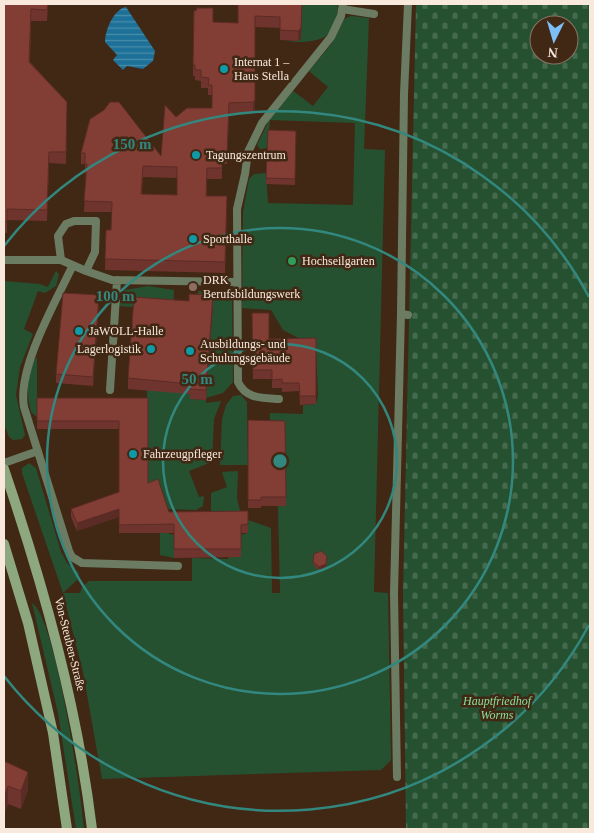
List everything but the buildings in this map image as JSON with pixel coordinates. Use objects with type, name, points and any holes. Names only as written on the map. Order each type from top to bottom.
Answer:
[{"type":"street","name":"Von-Steuben-Straße","points":[[4,469],[33,553],[62,657],[74,711],[92,829]]},
{"type":"street","points":[[4,544],[28,623],[51,724],[67,829]]},
{"type":"lane","points":[[397,777],[394,593],[404,315],[404,103],[408,4]]},
{"type":"lane","points":[[279,399],[250,396],[241,389],[238,382],[237,209],[248,152],[252,139],[294,82],[332,37],[343,6],[374,14]]},
{"type":"lane","points":[[61,260],[58,236],[66,224],[74,221],[96,221],[95,252],[86,272]]},
{"type":"lane","points":[[4,260],[61,260],[102,278],[118,280],[236,282]]},
{"type":"lane","points":[[73,265],[30,359],[24,381],[24,407],[69,552],[77,561],[178,566]]},
{"type":"lane","points":[[110,390],[118,280]]},
{"type":"lane","points":[[4,463],[38,451]]},
{"type":"green space","points":[[302,4],[338,4],[334,26],[323,38],[307,42],[285,42],[298,41],[301,31],[299,31]]},
{"type":"green space","name":"Hauptfriedhof Worms","points":[[416,4],[590,4],[590,829],[406,829],[403,594]]},
{"type":"green space","points":[[351,16],[369,18],[364,149],[385,150],[374,592],[388,593],[391,760],[381,770],[102,779],[83,672],[63,593],[80,593],[82,587],[89,581],[192,581],[192,558],[228,559],[240,535],[248,533],[248,520],[271,528],[272,593],[280,593],[278,506],[286,506],[285,429],[270,431],[270,413],[303,414],[303,405],[316,404],[318,395],[316,347],[283,330],[271,310],[242,308],[243,212],[249,179],[254,174],[266,173],[268,203],[353,205],[355,123],[270,120],[267,148],[260,149],[257,145],[271,116],[292,90],[313,106],[328,87],[309,71],[332,43],[344,19]]},
{"type":"green space","points":[[56,271],[59,274],[56,286],[45,293],[38,291],[24,329],[33,334],[20,367],[16,395],[25,435],[22,439],[13,440],[9,437],[4,424],[4,281],[40,284],[48,287]]},
{"type":"green space","points":[[148,286],[174,290],[173,310],[119,306],[119,300],[125,290]]},
{"type":"green space","points":[[198,291],[232,293],[233,382],[223,393],[206,398],[197,304]]},
{"type":"green space","points":[[37,357],[37,417],[31,412],[28,398],[28,375]]},
{"type":"green space","points":[[147,389],[190,393],[190,399],[206,400],[206,403],[221,401],[214,419],[212,462],[189,471],[199,497],[204,496],[203,506],[196,510],[167,509],[152,527],[151,533],[148,533]]},
{"type":"green space","points":[[241,395],[247,402],[248,465],[220,465],[222,419],[226,405],[233,396]]},
{"type":"green space","points":[[29,463],[36,468],[61,552],[67,563],[79,573],[77,580],[63,593],[22,473],[22,468]]},
{"type":"green space","points":[[238,471],[237,498],[240,511],[211,511],[211,493],[227,487],[222,472]]},
{"type":"green space","points":[[167,520],[167,533],[174,535],[174,558],[160,555],[160,528]]},
{"type":"green space","points":[[32,603],[41,616],[50,640],[58,672],[73,746],[84,829],[76,829],[58,713]]},
{"type":"water","points":[[126,7],[155,51],[153,61],[143,69],[127,66],[123,70],[113,60],[117,55],[105,42],[114,16]]},
{"type":"place","name":"Internat 1 – Haus Stella","points":[[224,69]]},
{"type":"place","name":"Tagungszentrum","points":[[196,155]]},
{"type":"place","name":"Sporthalle","points":[[193,239]]},
{"type":"place","name":"Hochseilgarten","points":[[292,261]]},
{"type":"place","name":"DRK Berufsbildungswerk","points":[[193,287]]},
{"type":"place","name":"JaWOLL-Halle","points":[[79,331]]},
{"type":"place","name":"Lagerlogistik","points":[[151,349]]},
{"type":"place","name":"Ausbildungs- und Schulungsgebäude","points":[[190,351]]},
{"type":"place","name":"Fahrzeugpfleger","points":[[133,454]]}]
